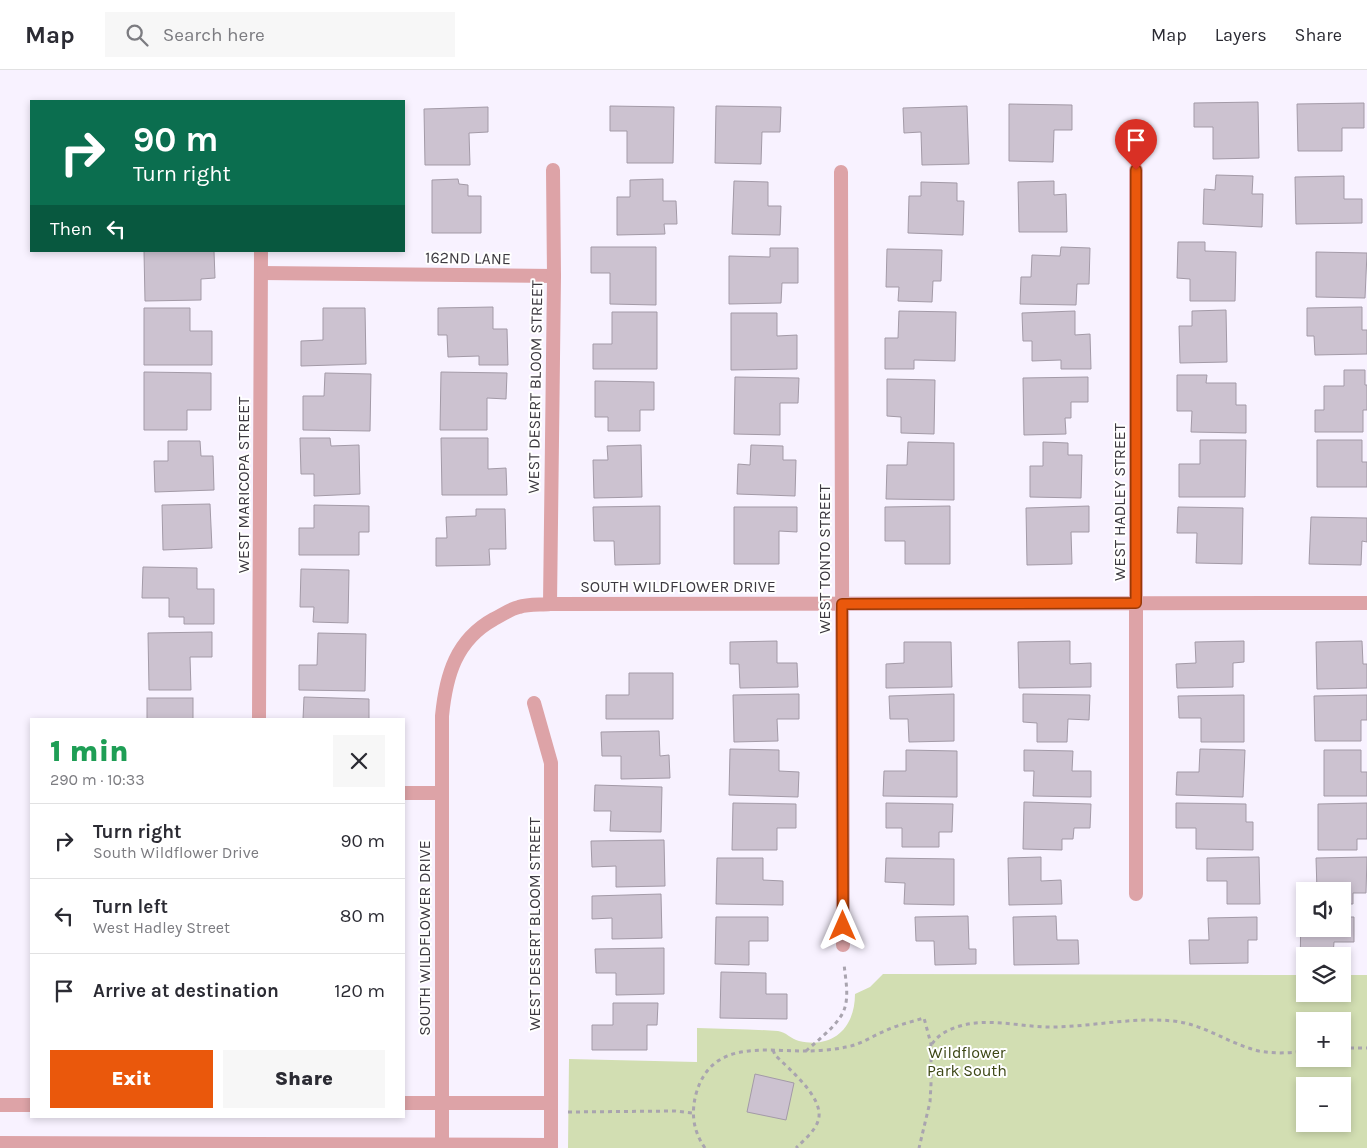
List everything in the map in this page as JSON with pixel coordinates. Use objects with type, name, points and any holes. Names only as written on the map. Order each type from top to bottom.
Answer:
[{"type":"street","name":"WEST DESERT BLOOM STREET","points":[[550,604],[554,276],[553,170]]},
{"type":"street","name":"WEST HADLEY STREET","points":[[1136,170],[1136,894]]},
{"type":"street","name":"WEST TONTO STREET","points":[[841,172],[843,945]]},
{"type":"street","name":"WEST MARICOPA STREET","points":[[259,718],[261,252]]},
{"type":"street","name":"162ND LANE","points":[[261,274],[554,276]]},
{"type":"street","name":"SOUTH WILDFLOWER DRIVE","points":[[442,1146],[442,716],[444,692],[451,667],[463,646],[482,626],[518,607],[550,604],[1367,603]]},
{"type":"street","name":"WEST DESERT BLOOM STREET","points":[[534,703],[551,763],[551,1146]]},
{"type":"street","points":[[405,793],[442,793]]},
{"type":"street","points":[[405,1103],[551,1107]]},
{"type":"street","points":[[0,1105],[30,1105]]},
{"type":"street","points":[[0,1143],[551,1146]]},
{"type":"path","points":[[806,1051],[826,1032],[845,1009],[847,997],[843,945]]},
{"type":"path","points":[[705,1148],[695,1128],[692,1113],[698,1088],[706,1071],[718,1061],[731,1054],[751,1050],[806,1051],[847,1047],[865,1041],[883,1031],[924,1018],[932,1044],[930,1102],[919,1148]]},
{"type":"path","points":[[932,1044],[936,1038],[944,1033],[961,1026],[983,1023],[1054,1027],[1133,1020],[1173,1021],[1198,1025],[1229,1040],[1259,1050],[1283,1053],[1296,1052]]},
{"type":"path","points":[[1351,1048],[1367,1048]]},
{"type":"path","points":[[774,1050],[775,1055],[818,1102],[820,1112],[818,1121],[813,1130],[796,1148]]},
{"type":"path","points":[[551,1107],[692,1113]]},
{"type":"green space","name":"Wildflower Park South","points":[[883,974],[1296,975],[1296,1002],[1351,1002],[1351,975],[1367,975],[1367,1148],[568,1148],[569,1059],[697,1062],[697,1028],[778,1031],[799,1041],[823,1042],[840,1033],[847,1025],[854,1006],[855,994],[870,987]]},
{"type":"building","points":[[1258,102],[1259,158],[1213,159],[1213,127],[1194,127],[1194,103]]},
{"type":"building","points":[[1364,103],[1364,128],[1342,128],[1342,151],[1298,151],[1297,104]]},
{"type":"building","points":[[1009,104],[1072,105],[1072,130],[1054,130],[1053,162],[1009,161]]},
{"type":"building","points":[[610,106],[674,107],[673,163],[627,163],[627,131],[610,131]]},
{"type":"building","points":[[716,106],[781,107],[780,132],[762,132],[761,164],[715,163]]},
{"type":"building","points":[[967,106],[969,164],[922,165],[921,132],[904,133],[903,108]]},
{"type":"building","points":[[488,107],[488,132],[469,133],[470,165],[425,165],[424,109]]},
{"type":"building","points":[[1216,175],[1253,176],[1252,194],[1263,194],[1262,227],[1203,224],[1204,189],[1215,190]]},
{"type":"building","points":[[1344,176],[1344,199],[1362,199],[1362,223],[1296,224],[1295,177]]},
{"type":"building","points":[[458,179],[459,184],[468,185],[468,196],[481,196],[481,233],[432,233],[432,180]]},
{"type":"building","points":[[663,179],[663,201],[676,201],[677,224],[664,224],[665,234],[617,235],[617,197],[630,197],[630,180]]},
{"type":"building","points":[[734,181],[768,182],[768,206],[781,206],[780,235],[732,234]]},
{"type":"building","points":[[1054,181],[1054,195],[1066,194],[1067,232],[1019,232],[1018,182]]},
{"type":"building","points":[[921,182],[957,183],[957,201],[964,201],[963,235],[908,233],[909,196],[921,196]]},
{"type":"building","points":[[1178,242],[1205,242],[1205,251],[1236,252],[1235,301],[1190,301],[1190,279],[1177,278]]},
{"type":"building","points":[[591,247],[656,247],[656,305],[610,304],[610,273],[591,273]]},
{"type":"building","points":[[1061,247],[1090,248],[1089,284],[1077,284],[1076,305],[1020,304],[1021,277],[1031,277],[1032,255],[1060,256]]},
{"type":"building","points":[[770,248],[798,248],[798,283],[782,283],[781,303],[729,304],[729,256],[770,257]]},
{"type":"building","points":[[887,249],[942,250],[941,281],[933,281],[932,302],[898,301],[899,287],[886,287]]},
{"type":"building","points":[[144,252],[214,252],[215,278],[201,279],[201,300],[145,301]]},
{"type":"building","points":[[1316,252],[1367,253],[1365,298],[1316,297]]},
{"type":"building","points":[[493,307],[493,329],[507,329],[508,365],[479,365],[479,356],[448,357],[447,335],[438,335],[438,308]]},
{"type":"building","points":[[1362,307],[1362,330],[1367,330],[1367,354],[1315,355],[1314,336],[1307,336],[1307,308]]},
{"type":"building","points":[[144,308],[190,308],[190,331],[212,331],[212,365],[144,365]]},
{"type":"building","points":[[323,308],[365,308],[366,364],[301,366],[301,341],[323,340]]},
{"type":"building","points":[[1226,310],[1227,362],[1180,363],[1179,326],[1192,326],[1192,311]]},
{"type":"building","points":[[899,311],[956,312],[955,361],[914,360],[914,369],[885,369],[885,338],[898,338]]},
{"type":"building","points":[[1075,311],[1075,335],[1090,334],[1091,369],[1061,369],[1061,360],[1032,361],[1032,341],[1023,341],[1022,313]]},
{"type":"building","points":[[612,312],[657,312],[657,369],[593,369],[593,344],[612,344]]},
{"type":"building","points":[[731,313],[777,313],[777,336],[797,335],[797,369],[731,370]]},
{"type":"building","points":[[1344,370],[1365,370],[1367,410],[1363,410],[1363,432],[1315,432],[1315,410],[1324,410],[1324,386],[1344,386]]},
{"type":"building","points":[[144,372],[211,373],[211,410],[187,410],[187,430],[144,430]]},
{"type":"building","points":[[441,372],[507,373],[506,399],[487,398],[487,430],[440,430]]},
{"type":"building","points":[[325,373],[371,374],[370,431],[303,430],[303,396],[324,396]]},
{"type":"building","points":[[1177,375],[1207,375],[1206,383],[1236,383],[1236,405],[1246,405],[1246,433],[1191,432],[1192,411],[1177,411]]},
{"type":"building","points":[[735,377],[799,378],[798,403],[780,403],[780,435],[734,434]]},
{"type":"building","points":[[1088,377],[1088,402],[1071,402],[1071,418],[1065,418],[1066,434],[1024,435],[1023,378]]},
{"type":"building","points":[[887,379],[935,380],[934,434],[901,433],[901,417],[887,416]]},
{"type":"building","points":[[595,381],[654,382],[654,410],[640,410],[640,431],[608,431],[608,417],[595,417]]},
{"type":"building","points":[[300,438],[330,438],[331,446],[359,445],[360,494],[314,496],[314,474],[301,474]]},
{"type":"building","points":[[441,438],[488,438],[488,469],[506,468],[507,495],[442,495]]},
{"type":"building","points":[[1200,440],[1246,440],[1245,497],[1179,497],[1179,464],[1200,464]]},
{"type":"building","points":[[1317,440],[1362,440],[1362,462],[1367,462],[1367,487],[1317,487]]},
{"type":"building","points":[[168,441],[200,441],[201,456],[213,456],[214,490],[155,492],[154,461],[168,461]]},
{"type":"building","points":[[908,442],[954,443],[954,500],[886,499],[887,465],[907,465]]},
{"type":"building","points":[[1043,442],[1068,443],[1068,455],[1082,455],[1081,498],[1030,497],[1030,466],[1043,466]]},
{"type":"building","points":[[641,445],[642,497],[594,498],[593,460],[608,460],[607,446]]},
{"type":"building","points":[[751,445],[783,446],[783,460],[796,460],[795,496],[737,494],[738,464],[750,465]]},
{"type":"building","points":[[210,504],[212,548],[163,550],[162,505]]},
{"type":"building","points":[[314,505],[369,506],[369,532],[359,532],[359,555],[299,555],[299,528],[314,528]]},
{"type":"building","points":[[660,506],[660,564],[615,565],[614,541],[594,541],[593,507]]},
{"type":"building","points":[[950,506],[950,564],[905,564],[905,541],[885,541],[885,507]]},
{"type":"building","points":[[1089,506],[1089,532],[1071,532],[1072,564],[1027,565],[1026,508]]},
{"type":"building","points":[[734,507],[797,507],[797,532],[779,531],[779,564],[734,564]]},
{"type":"building","points":[[1178,507],[1243,508],[1242,564],[1196,563],[1197,533],[1177,533]]},
{"type":"building","points":[[476,509],[505,509],[506,549],[489,549],[490,565],[436,566],[436,538],[447,538],[446,517],[476,516]]},
{"type":"building","points":[[1311,517],[1367,518],[1367,542],[1362,541],[1361,565],[1309,564]]},
{"type":"building","points":[[143,567],[197,568],[197,589],[214,589],[214,624],[184,624],[184,617],[169,617],[169,598],[142,598]]},
{"type":"building","points":[[301,569],[349,570],[348,623],[313,622],[314,607],[300,607]]},
{"type":"building","points":[[212,632],[212,657],[190,657],[191,690],[149,690],[148,633]]},
{"type":"building","points":[[318,633],[366,634],[365,691],[299,690],[299,665],[317,665]]},
{"type":"building","points":[[777,641],[777,663],[797,663],[798,687],[740,688],[739,664],[730,664],[730,642]]},
{"type":"building","points":[[1070,641],[1070,664],[1091,663],[1091,687],[1019,688],[1018,642]]},
{"type":"building","points":[[1244,641],[1244,662],[1233,663],[1233,687],[1177,688],[1176,664],[1196,663],[1195,642]]},
{"type":"building","points":[[1362,641],[1363,664],[1367,664],[1367,688],[1317,689],[1316,642]]},
{"type":"building","points":[[904,642],[951,642],[952,687],[886,688],[886,664],[904,663]]},
{"type":"building","points":[[629,673],[673,673],[673,719],[606,719],[606,695],[629,695]]},
{"type":"building","points":[[799,694],[799,719],[777,719],[778,741],[734,742],[733,695]]},
{"type":"building","points":[[954,694],[954,741],[909,742],[908,719],[890,719],[889,696]]},
{"type":"building","points":[[1023,694],[1090,695],[1089,720],[1068,719],[1067,742],[1037,742],[1037,723],[1023,722]]},
{"type":"building","points":[[1244,695],[1244,742],[1201,742],[1201,718],[1179,718],[1178,696]]},
{"type":"building","points":[[1367,695],[1367,720],[1361,720],[1361,741],[1315,741],[1314,696]]},
{"type":"building","points":[[304,697],[369,699],[369,718],[303,718]]},
{"type":"building","points":[[147,698],[193,698],[193,718],[147,718]]},
{"type":"building","points":[[659,731],[660,756],[669,755],[670,778],[621,779],[621,756],[602,756],[601,732]]},
{"type":"building","points":[[730,749],[779,750],[779,771],[799,772],[798,797],[729,795]]},
{"type":"building","points":[[1200,749],[1245,750],[1243,797],[1176,795],[1177,772],[1199,772]]},
{"type":"building","points":[[906,750],[957,751],[957,797],[883,796],[884,771],[906,771]]},
{"type":"building","points":[[1024,750],[1073,751],[1072,771],[1091,771],[1091,797],[1033,796],[1034,771],[1024,771]]},
{"type":"building","points":[[1324,750],[1361,750],[1361,772],[1367,772],[1367,796],[1324,796]]},
{"type":"building","points":[[595,785],[662,787],[661,832],[610,831],[611,811],[594,811]]},
{"type":"building","points":[[1024,802],[1091,804],[1090,828],[1074,828],[1073,839],[1062,839],[1062,850],[1023,849]]},
{"type":"building","points":[[733,803],[796,804],[796,828],[777,828],[777,850],[732,850]]},
{"type":"building","points":[[886,803],[953,804],[952,832],[939,832],[939,847],[902,847],[902,828],[886,828]]},
{"type":"building","points":[[1176,803],[1246,804],[1246,822],[1253,822],[1253,850],[1196,849],[1196,828],[1176,828]]},
{"type":"building","points":[[1367,803],[1367,839],[1357,839],[1357,850],[1318,850],[1318,804]]},
{"type":"building","points":[[664,840],[665,886],[616,887],[616,866],[592,867],[591,841]]},
{"type":"building","points":[[1041,857],[1041,881],[1061,880],[1062,904],[1009,905],[1008,858]]},
{"type":"building","points":[[1259,857],[1260,904],[1227,904],[1227,881],[1207,881],[1207,858]]},
{"type":"building","points":[[1367,857],[1366,893],[1353,893],[1353,904],[1351,904],[1351,882],[1317,882],[1316,858]]},
{"type":"building","points":[[717,858],[763,858],[763,880],[783,881],[783,905],[716,904]]},
{"type":"building","points":[[886,858],[954,859],[954,905],[904,904],[905,883],[885,882]]},
{"type":"building","points":[[661,894],[662,938],[612,939],[612,918],[592,919],[592,896]]},
{"type":"building","points":[[968,916],[969,949],[976,949],[976,964],[935,965],[934,941],[916,941],[915,917]]},
{"type":"building","points":[[1056,916],[1057,940],[1078,940],[1079,964],[1014,965],[1013,917]]},
{"type":"building","points":[[716,917],[768,917],[768,941],[749,941],[749,965],[715,964]]},
{"type":"building","points":[[1257,917],[1257,940],[1248,940],[1248,963],[1190,964],[1189,940],[1209,940],[1208,918]]},
{"type":"building","points":[[1351,917],[1354,917],[1354,942],[1334,942],[1334,947],[1300,947],[1301,937],[1351,937]]},
{"type":"building","points":[[664,948],[664,994],[616,995],[616,973],[596,973],[595,949]]},
{"type":"building","points":[[721,972],[766,973],[766,994],[787,994],[787,1019],[720,1018]]},
{"type":"building","points":[[613,1003],[658,1003],[657,1025],[647,1025],[647,1050],[592,1050],[592,1025],[613,1025]]},
{"type":"building","points":[[755,1074],[794,1083],[786,1120],[747,1112]]},
{"type":"route","points":[[843,926],[842,604],[1136,603],[1136,170]]}]
